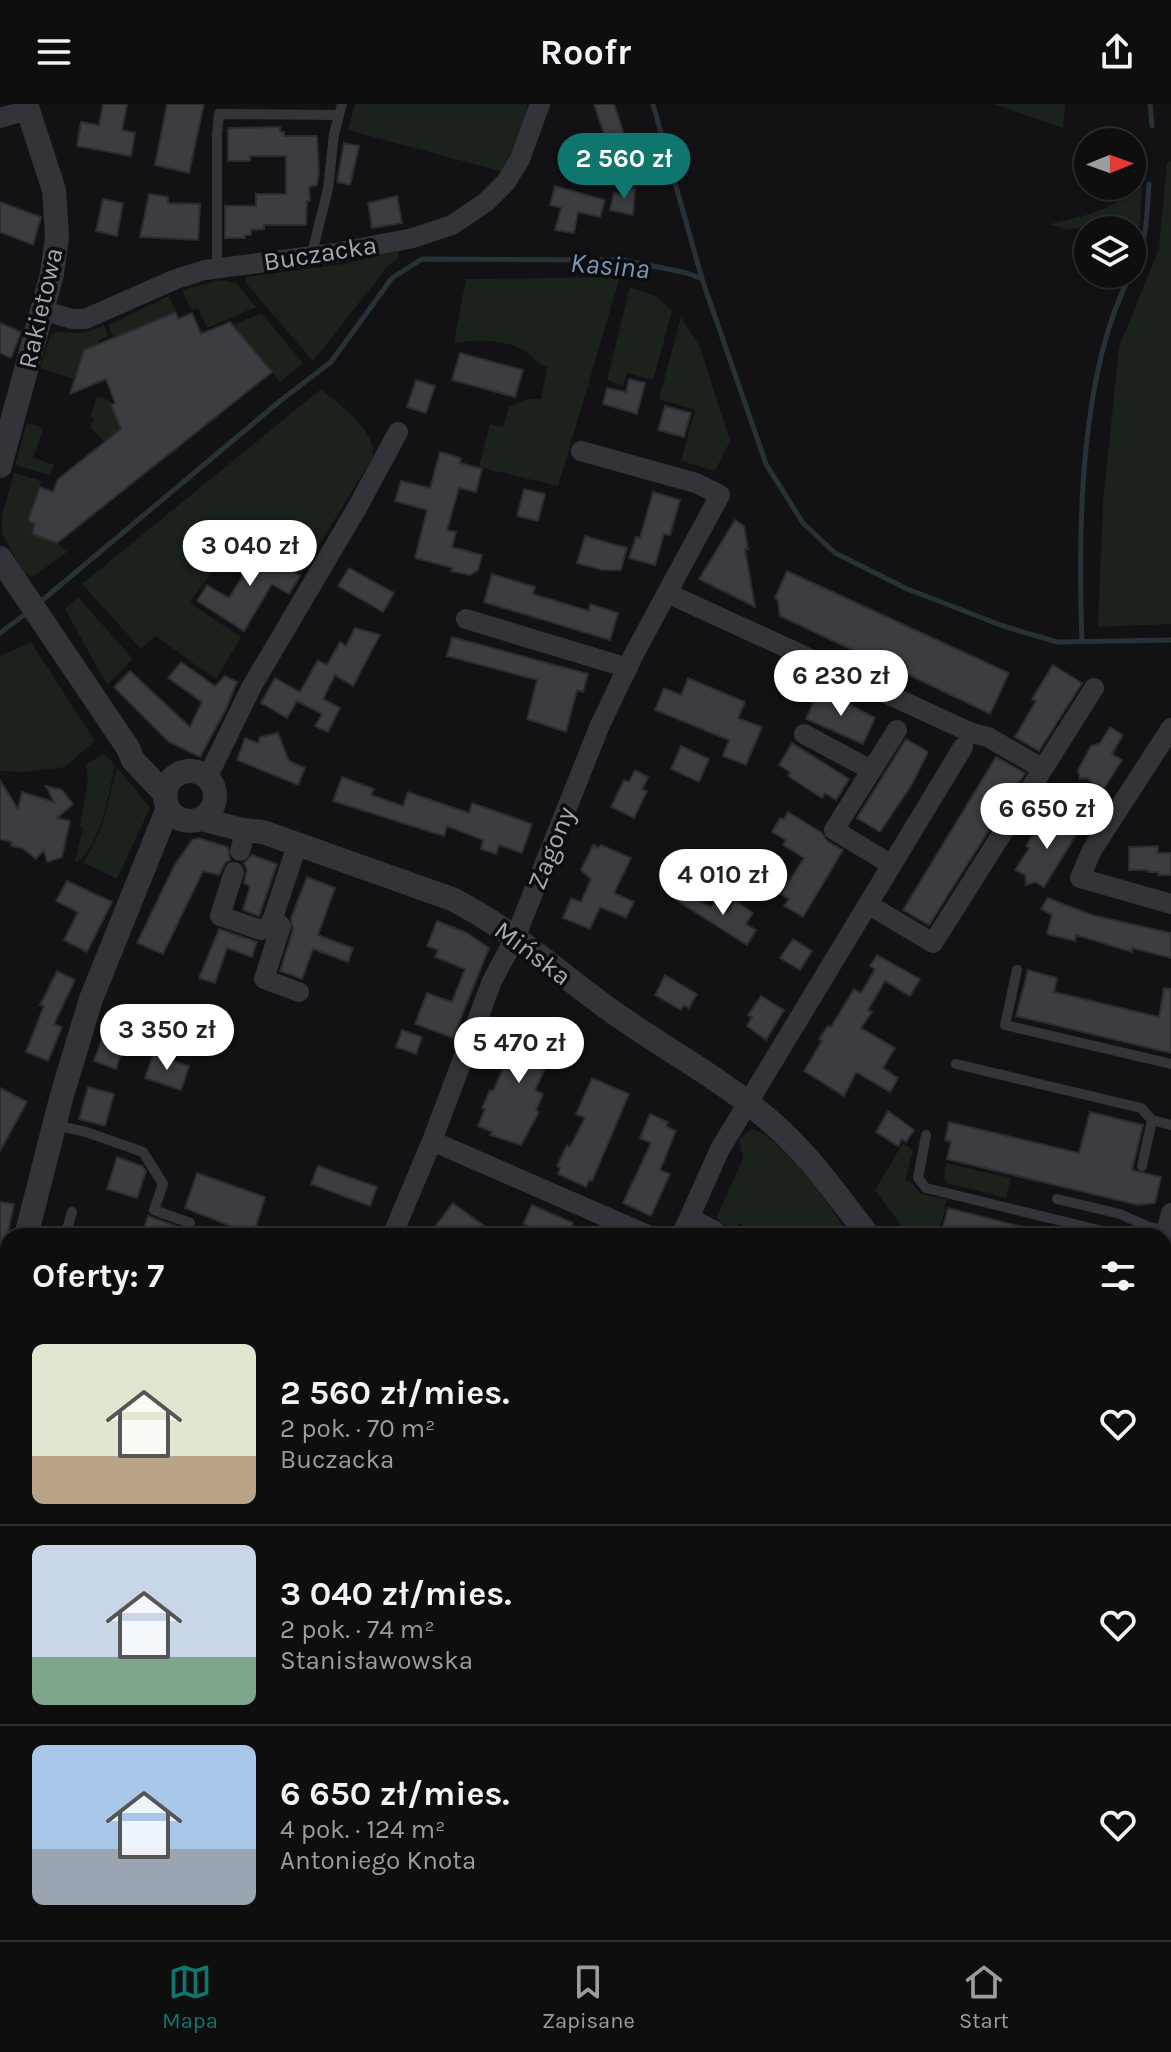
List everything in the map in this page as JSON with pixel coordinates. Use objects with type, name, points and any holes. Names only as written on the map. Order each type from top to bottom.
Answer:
[{"type":"street","name":"Buczacka","points":[[42,310],[72,319],[85,319],[176,279],[217,268],[311,257],[439,231],[464,218],[506,182],[520,159],[540,104]]},
{"type":"street","points":[[0,118],[27,107]]},
{"type":"street","name":"Rakietowa","points":[[1,462],[53,264],[54,190],[27,107]]},
{"type":"street","points":[[144,874],[177,834],[211,809],[211,787],[252,686],[379,470],[398,432]]},
{"type":"street","name":"Zagony","points":[[395,1228],[432,1141],[492,981],[515,938],[600,725],[720,495],[696,483],[581,451]]},
{"type":"street","points":[[0,558],[128,748],[133,760],[179,818],[197,820]]},
{"type":"street","points":[[667,593],[802,657],[972,733],[988,737],[1043,769]]},
{"type":"street","points":[[466,619],[628,668]]},
{"type":"street","points":[[875,908],[933,943],[1094,688]]},
{"type":"street","points":[[1171,728],[1092,850],[1080,878],[1171,904]]},
{"type":"street","points":[[892,865],[834,830],[897,730]]},
{"type":"street","points":[[804,734],[871,770]]},
{"type":"street","points":[[685,1227],[720,1149],[875,908],[892,865],[963,747]]},
{"type":"street","points":[[128,748],[139,751],[170,770],[196,772],[211,787]]},
{"type":"street","points":[[29,1228],[91,999],[144,874],[171,781],[182,773]]},
{"type":"street","name":"Mińska","points":[[211,787],[249,838]]},
{"type":"street","name":"Mińska","points":[[197,820],[249,838],[297,845],[452,899],[479,913],[618,1016],[750,1104],[794,1143],[863,1228]]},
{"type":"street","points":[[234,872],[220,916],[261,930],[268,927],[297,845]]},
{"type":"street","points":[[273,918],[281,926],[264,979],[299,992]]},
{"type":"street","points":[[432,1141],[632,1228]]},
{"type":"lane","points":[[217,268],[217,134],[221,109],[341,109],[334,134],[328,189],[311,257]]},
{"type":"lane","points":[[1017,970],[1005,1025],[1171,1064]]},
{"type":"lane","points":[[956,1064],[1141,1108],[1152,1120],[1171,1125]]},
{"type":"lane","points":[[1142,1166],[1152,1120]]},
{"type":"lane","points":[[55,1125],[86,1132],[143,1152],[163,1184],[154,1210],[190,1223]]},
{"type":"lane","points":[[926,1135],[918,1178],[926,1188],[1090,1228]]},
{"type":"lane","points":[[1057,1199],[1120,1214],[1158,1228]]},
{"type":"lane","points":[[67,1228],[72,1212]]},
{"type":"shaded area","points":[[355,104],[528,104],[525,120],[503,172],[348,130]]},
{"type":"shaded area","points":[[994,104],[1065,104],[1063,128]]},
{"type":"shaded area","points":[[1171,161],[1171,624],[1098,627],[1103,503],[1119,347],[1143,288],[1146,288],[1159,249],[1167,163]]},
{"type":"shaded area","points":[[1119,200],[1141,200],[1140,216],[1082,216]]},
{"type":"shaded area","points":[[1074,218],[1074,229],[1067,230],[1050,224]]},
{"type":"shaded area","points":[[398,251],[399,257],[388,266],[313,361],[245,282],[246,277],[343,264]]},
{"type":"shaded area","points":[[620,277],[558,486],[479,467],[490,424],[503,427],[509,407],[528,399],[541,399],[547,367],[509,344],[482,340],[454,343],[466,279]]},
{"type":"shaded area","points":[[221,280],[236,283],[256,307],[207,328],[198,308],[191,310],[182,290]]},
{"type":"shaded area","points":[[630,287],[657,297],[672,311],[653,380],[627,373],[623,386],[607,380]]},
{"type":"shaded area","points":[[169,296],[176,312],[114,338],[108,325]]},
{"type":"shaded area","points":[[261,313],[303,363],[280,382],[233,325]]},
{"type":"shaded area","points":[[681,317],[700,347],[730,441],[715,471],[681,461],[695,410],[659,399]]},
{"type":"shaded area","points":[[104,326],[108,336],[99,340],[100,344],[82,358],[74,379],[40,368],[50,337],[55,332],[83,333]]},
{"type":"shaded area","points":[[321,389],[363,427],[372,446],[373,457],[300,576],[248,543],[236,562],[222,574],[213,570],[190,603],[241,637],[216,679],[155,636],[141,649],[82,584]]},
{"type":"shaded area","points":[[97,396],[109,400],[123,428],[105,442],[91,428],[94,418],[90,417]]},
{"type":"shaded area","points":[[27,423],[43,428],[33,458],[54,465],[50,475],[15,465]]},
{"type":"shaded area","points":[[14,473],[42,481],[29,517],[67,552],[33,577],[23,572],[2,533],[2,515]]},
{"type":"shaded area","points":[[78,597],[133,659],[107,685],[65,609]]},
{"type":"shaded area","points":[[31,642],[95,741],[65,767],[25,772],[0,771],[0,656]]},
{"type":"shaded area","points":[[104,754],[115,765],[107,803],[92,844],[77,862],[88,778],[86,764]]},
{"type":"shaded area","points":[[117,767],[150,808],[117,879],[84,863],[102,827]]},
{"type":"shaded area","points":[[751,1129],[775,1143],[819,1193],[844,1228],[747,1228],[738,1223],[738,1228],[727,1228],[716,1218],[743,1159],[739,1140]]},
{"type":"shaded area","points":[[903,1143],[913,1150],[905,1180],[911,1182],[920,1193],[947,1200],[940,1228],[903,1228],[875,1190]]},
{"type":"shaded area","points":[[946,1163],[1011,1178],[1006,1198],[946,1183]]},
{"type":"building","points":[[103,104],[127,104],[122,130],[135,133],[131,156],[77,146],[81,122],[99,125]]},
{"type":"building","points":[[167,104],[204,104],[189,173],[155,165]]},
{"type":"building","points":[[594,104],[614,104],[625,137],[607,143]]},
{"type":"building","points":[[280,127],[284,136],[317,136],[319,172],[317,185],[309,187],[306,225],[264,225],[264,229],[251,230],[251,235],[245,235],[245,238],[225,238],[225,206],[256,206],[256,194],[286,194],[286,156],[250,156],[250,161],[228,161],[228,128]]},
{"type":"building","points":[[344,143],[359,146],[350,185],[337,182]]},
{"type":"building","points":[[555,186],[605,200],[600,217],[578,212],[574,233],[555,230],[561,208],[550,205]]},
{"type":"building","points":[[623,186],[635,189],[633,215],[610,210],[614,192],[621,195]]},
{"type":"building","points":[[149,194],[168,197],[168,203],[200,204],[198,240],[140,237]]},
{"type":"building","points":[[397,196],[402,223],[372,228],[368,203]]},
{"type":"building","points":[[103,199],[123,203],[117,236],[96,231]]},
{"type":"building","points":[[0,202],[41,217],[33,245],[0,232]]},
{"type":"building","points":[[176,312],[178,319],[192,313],[201,334],[230,322],[272,372],[57,543],[32,534],[35,524],[29,522],[29,518],[40,487],[53,492],[58,479],[121,429],[111,405],[115,403],[106,379],[70,394],[84,350]]},
{"type":"building","points":[[0,323],[21,332],[11,358],[0,353]]},
{"type":"building","points":[[460,353],[523,370],[515,397],[452,380]]},
{"type":"building","points":[[629,379],[645,383],[637,414],[603,404],[607,388],[626,392]]},
{"type":"building","points":[[416,380],[435,386],[426,413],[407,407]]},
{"type":"building","points":[[665,406],[691,413],[684,437],[658,430]]},
{"type":"building","points":[[440,452],[461,458],[460,463],[482,469],[476,492],[459,488],[447,530],[456,532],[452,547],[482,555],[478,570],[470,575],[415,558],[427,510],[395,501],[401,481],[430,488]]},
{"type":"building","points":[[524,489],[545,494],[538,521],[517,516]]},
{"type":"building","points":[[653,492],[680,500],[670,535],[664,534],[655,565],[629,558],[636,537],[640,538]]},
{"type":"building","points":[[735,520],[744,526],[755,607],[699,579]]},
{"type":"building","points":[[585,536],[627,548],[621,570],[602,570],[577,563]]},
{"type":"building","points":[[248,543],[300,576],[289,594],[272,584],[244,631],[197,601],[207,585],[229,598],[247,569],[236,562]]},
{"type":"building","points":[[349,568],[394,593],[383,612],[338,586]]},
{"type":"building","points":[[787,571],[1009,673],[990,714],[905,673],[908,666],[903,666],[905,663],[880,654],[876,661],[780,616],[775,598]]},
{"type":"building","points":[[492,574],[535,587],[533,594],[589,611],[590,604],[618,613],[610,640],[484,602]]},
{"type":"building","points":[[355,628],[380,635],[353,686],[335,675],[323,699],[340,708],[328,732],[315,726],[322,714],[297,701],[287,718],[261,703],[275,678],[300,692],[318,660],[327,665],[340,642],[346,646]]},
{"type":"building","points":[[452,637],[588,674],[583,692],[577,690],[566,732],[527,719],[537,680],[447,656]]},
{"type":"building","points":[[181,662],[215,686],[225,676],[237,682],[200,757],[169,742],[114,687],[130,671],[190,727],[202,702],[168,678]]},
{"type":"building","points":[[1053,665],[1082,683],[1039,751],[1015,737],[1036,701],[1032,699]]},
{"type":"building","points":[[688,678],[745,702],[738,718],[762,727],[746,765],[723,756],[729,740],[655,710],[664,688],[681,695]]},
{"type":"building","points":[[818,692],[875,718],[863,744],[806,719]]},
{"type":"building","points":[[1110,727],[1123,735],[1112,754],[1122,760],[1104,789],[1086,778],[1080,779],[1078,770],[1091,746],[1100,743]]},
{"type":"building","points":[[278,733],[289,761],[305,768],[298,785],[237,760],[245,738],[258,743],[260,737]]},
{"type":"building","points":[[906,739],[928,752],[911,786],[880,832],[857,818]]},
{"type":"building","points":[[792,743],[849,779],[836,800],[825,793],[822,798],[788,776],[790,772],[779,765]]},
{"type":"building","points":[[681,746],[709,759],[699,782],[671,769]]},
{"type":"building","points":[[996,757],[1025,773],[929,925],[903,910]]},
{"type":"building","points":[[635,770],[648,777],[642,789],[647,791],[634,818],[611,807],[624,780],[629,782]]},
{"type":"building","points":[[342,777],[374,789],[371,795],[403,806],[408,792],[469,813],[472,803],[532,824],[522,853],[499,845],[496,854],[481,849],[483,840],[447,826],[444,836],[333,801]]},
{"type":"building","points":[[0,780],[18,809],[22,792],[54,802],[46,786],[62,790],[73,804],[57,818],[70,821],[62,857],[47,862],[44,850],[36,859],[22,848],[11,846],[12,842],[0,839]]},
{"type":"building","points":[[788,812],[843,850],[803,917],[784,906],[789,899],[781,894],[804,858],[783,845],[786,840],[772,832],[780,818],[784,819]]},
{"type":"building","points":[[1054,814],[1079,830],[1044,887],[1035,882],[1026,885],[1025,875],[1015,870],[1036,830],[1042,834]]},
{"type":"building","points":[[198,838],[228,847],[230,860],[219,875],[203,871],[163,954],[137,943],[174,866],[192,840]]},
{"type":"building","points":[[593,845],[599,848],[601,845],[631,858],[614,893],[634,902],[626,918],[600,907],[590,929],[563,918],[571,898],[581,902],[591,879],[581,870]]},
{"type":"building","points":[[1158,846],[1158,853],[1171,853],[1171,875],[1129,870],[1129,847]]},
{"type":"building","points":[[252,855],[277,864],[259,916],[243,910],[250,886],[244,883],[247,870],[244,863]]},
{"type":"building","points":[[307,877],[335,888],[318,935],[353,948],[348,962],[313,949],[302,979],[280,971],[293,930],[291,918]]},
{"type":"building","points":[[67,881],[112,902],[87,952],[64,940],[78,912],[56,901]]},
{"type":"building","points":[[680,892],[711,907],[714,903],[728,912],[735,901],[753,913],[746,924],[756,930],[747,945],[676,900]]},
{"type":"building","points":[[1048,898],[1092,915],[1171,933],[1171,958],[1132,948],[1132,952],[1076,935],[1075,941],[1047,934],[1052,915],[1041,909]]},
{"type":"building","points":[[437,921],[467,933],[489,948],[453,1038],[415,1024],[427,993],[452,1002],[465,969],[435,957],[438,950],[427,946]]},
{"type":"building","points":[[219,929],[257,942],[252,957],[227,948],[215,983],[199,978]]},
{"type":"building","points":[[793,939],[812,951],[800,970],[780,958]]},
{"type":"building","points":[[877,955],[920,979],[910,996],[885,981],[868,1010],[872,1012],[861,1028],[895,1048],[883,1068],[898,1078],[890,1092],[856,1072],[844,1096],[804,1071],[822,1041],[819,1039],[828,1026],[831,1027],[854,989],[861,993],[875,969],[870,966]]},
{"type":"building","points":[[1028,970],[1057,978],[1054,992],[1159,1017],[1164,988],[1171,989],[1171,1053],[1016,1016]]},
{"type":"building","points":[[57,971],[75,980],[54,1024],[62,1027],[48,1061],[26,1052],[44,1006],[40,1005]]},
{"type":"building","points":[[665,975],[697,994],[689,1008],[684,1005],[681,1010],[655,995]]},
{"type":"building","points":[[761,996],[784,1010],[766,1040],[747,1026],[752,1017],[748,1015]]},
{"type":"building","points":[[120,1017],[154,1028],[146,1052],[124,1045],[116,1069],[94,1061],[102,1038],[111,1041]]},
{"type":"building","points":[[524,1022],[558,1038],[551,1063],[548,1062],[535,1090],[543,1094],[536,1110],[539,1112],[521,1145],[490,1135],[492,1132],[478,1126],[485,1109],[482,1108],[511,1051],[504,1048],[512,1031],[518,1034]]},
{"type":"building","points":[[402,1030],[422,1037],[416,1054],[396,1047]]},
{"type":"building","points":[[153,1055],[189,1066],[181,1090],[145,1078]]},
{"type":"building","points":[[592,1078],[629,1094],[592,1181],[589,1180],[586,1187],[558,1174],[560,1168],[557,1166],[585,1118],[576,1114]]},
{"type":"building","points":[[88,1087],[114,1094],[105,1126],[79,1119]]},
{"type":"building","points":[[0,1088],[27,1102],[0,1151]]},
{"type":"building","points":[[888,1111],[914,1130],[906,1142],[902,1139],[898,1146],[876,1132]]},
{"type":"building","points":[[1090,1112],[1143,1125],[1132,1170],[1161,1177],[1155,1203],[1138,1205],[947,1159],[951,1142],[945,1140],[949,1122],[1079,1153]]},
{"type":"building","points":[[650,1114],[668,1122],[666,1126],[676,1131],[660,1170],[670,1174],[651,1216],[623,1203],[651,1143],[640,1138]]},
{"type":"building","points":[[117,1157],[142,1166],[146,1171],[137,1198],[107,1189]]},
{"type":"building","points":[[318,1166],[377,1187],[370,1206],[311,1184]]},
{"type":"building","points":[[197,1173],[265,1197],[255,1228],[235,1228],[185,1208]]},
{"type":"building","points":[[0,1202],[14,1204],[9,1228],[0,1228]]},
{"type":"building","points":[[453,1203],[487,1228],[434,1228]]},
{"type":"building","points":[[532,1205],[573,1223],[571,1228],[532,1228],[523,1224]]},
{"type":"building","points":[[948,1208],[1027,1228],[943,1228]]},
{"type":"building","points":[[148,1216],[181,1228],[144,1228]]},
{"type":"waterway","points":[[653,104],[702,279]]},
{"type":"waterway","points":[[1150,104],[1152,126]]},
{"type":"waterway","points":[[1146,224],[1149,184]]},
{"type":"waterway","name":"Kasina","points":[[39,603],[331,362],[392,278],[422,259],[623,260],[702,279],[766,464],[803,523],[835,553],[905,588],[1003,626],[1057,642],[1171,640]]},
{"type":"waterway","points":[[1082,642],[1082,503],[1092,404],[1101,357],[1125,288]]},
{"type":"waterway","name":"Kasina","points":[[0,633],[28,612]]}]
